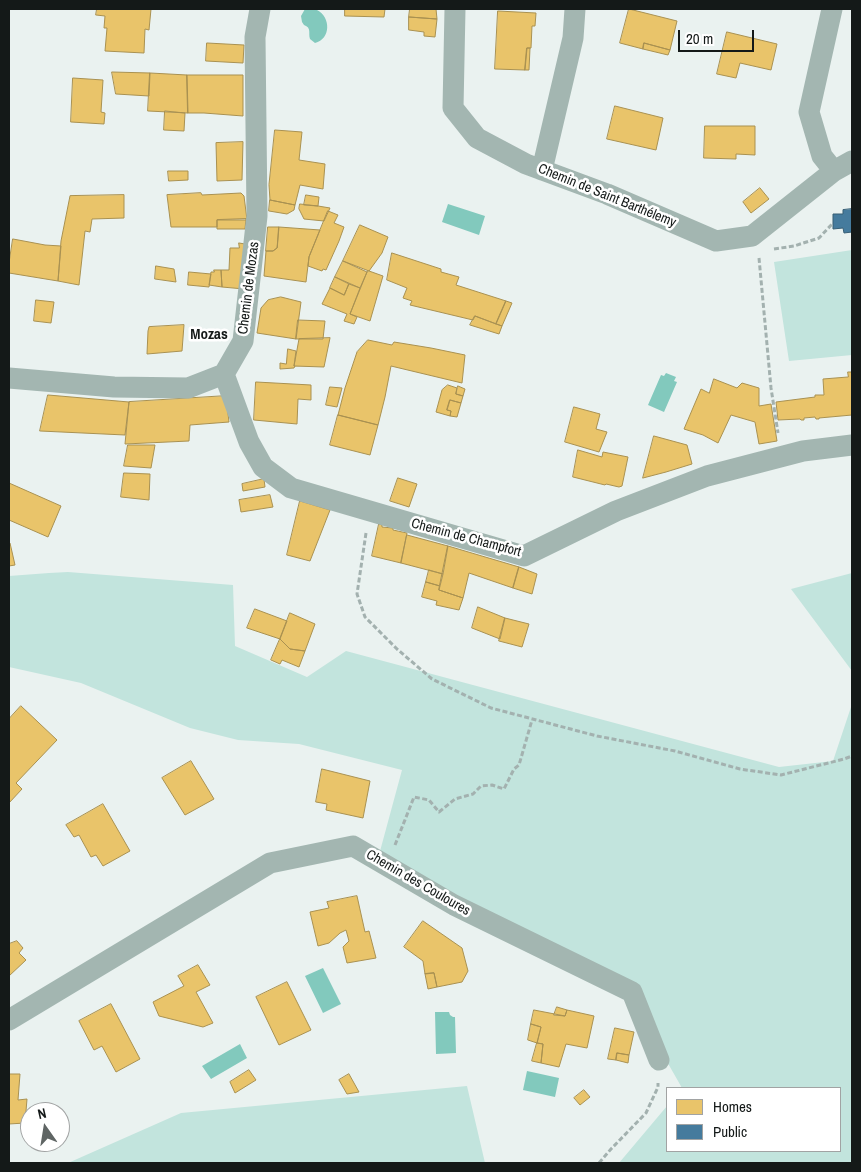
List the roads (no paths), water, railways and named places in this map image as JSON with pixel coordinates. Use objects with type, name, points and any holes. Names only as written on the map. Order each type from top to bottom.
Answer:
[{"type":"street","name":"Chemin de Mozas","points":[[224,374],[243,341],[257,216],[255,37],[260,9]]},
{"type":"street","name":"Chemin de Saint Barthélemy","points":[[455,9],[453,108],[477,138],[526,164],[607,194],[716,241],[752,236],[843,166]]},
{"type":"street","points":[[542,170],[573,38],[575,9]]},
{"type":"street","points":[[832,9],[809,112],[822,156],[843,166]]},
{"type":"street","points":[[9,378],[114,387],[188,388],[224,374]]},
{"type":"street","name":"Chemin de Champfort","points":[[224,374],[249,442],[263,467],[291,488],[524,556],[616,511],[707,476],[803,452],[852,445]]},
{"type":"street","name":"Chemin des Couloures","points":[[9,1020],[270,863],[353,846],[454,905],[632,992],[659,1060]]},
{"type":"district","name":"Mozas","points":[[209,335]]}]
